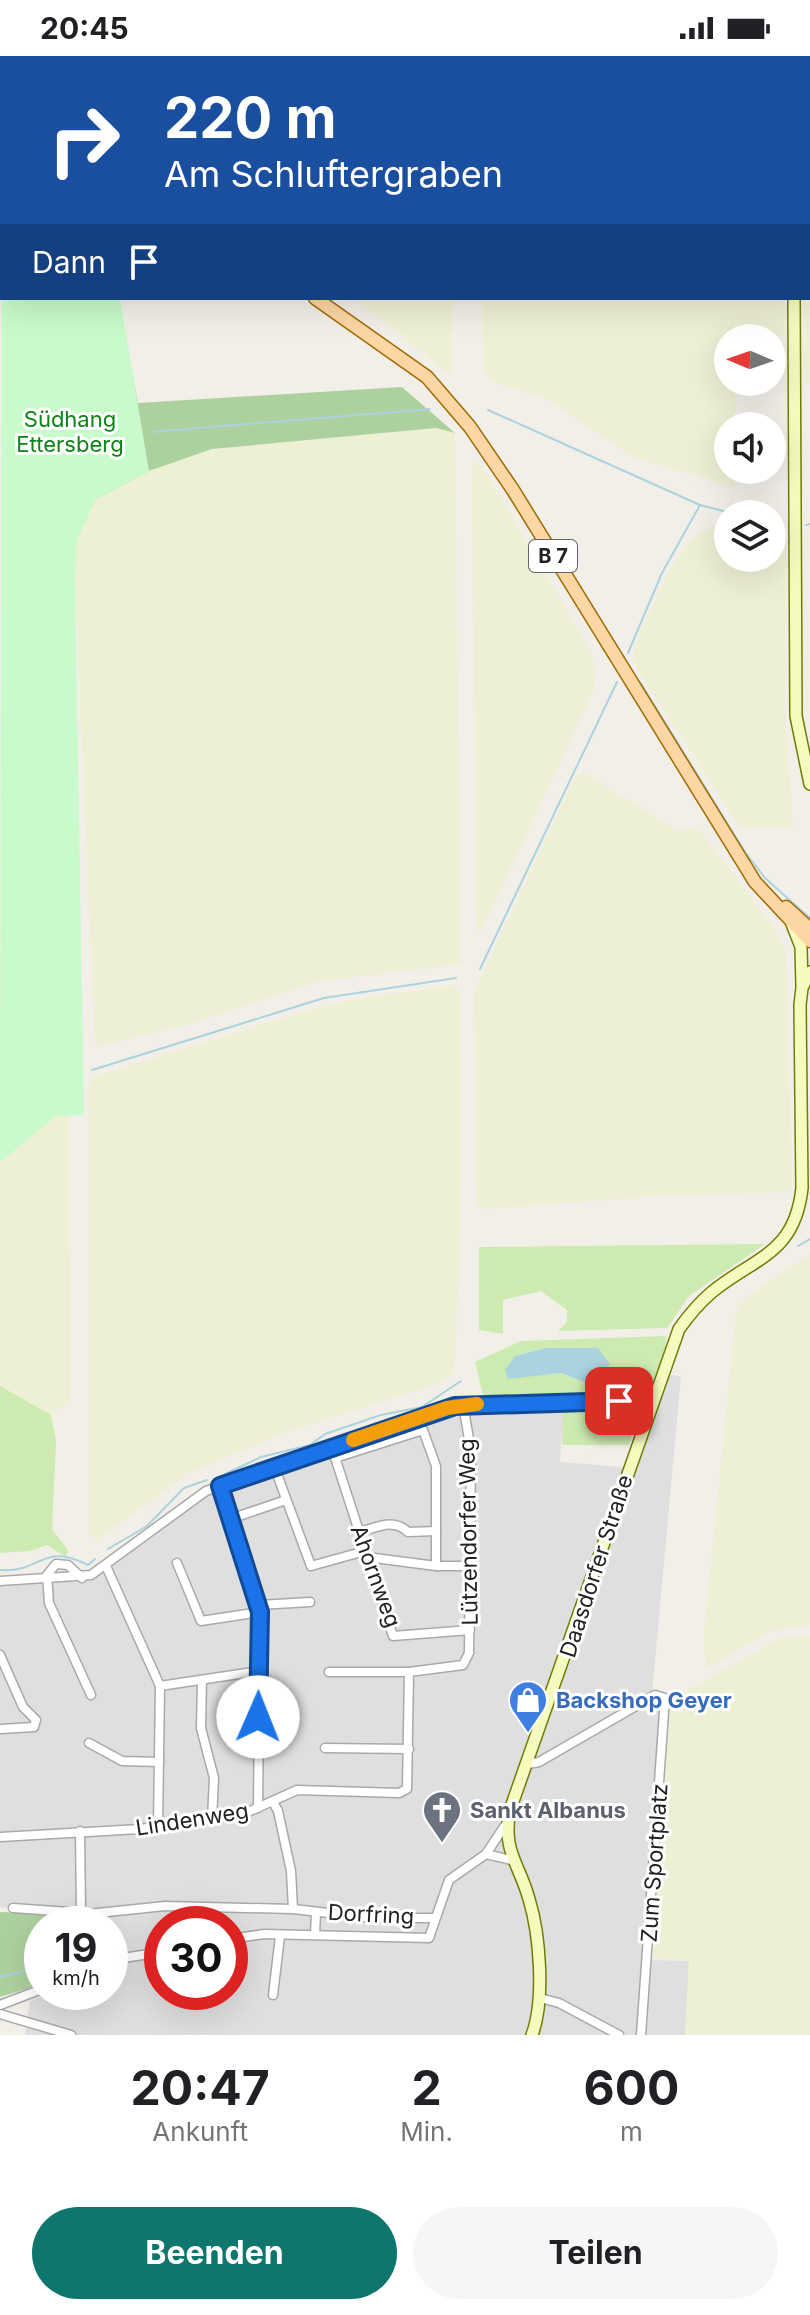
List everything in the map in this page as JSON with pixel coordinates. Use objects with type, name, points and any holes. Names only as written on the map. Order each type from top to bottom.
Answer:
[{"type":"main road","name":"B 7","points":[[318,300],[427,377],[477,435],[762,893],[810,941]]},
{"type":"main road","name":"B 7","points":[[741,859],[810,929]]},
{"type":"street","points":[[794,300],[796,716],[810,784]]},
{"type":"street","points":[[792,924],[802,954],[802,988]]},
{"type":"street","points":[[802,988],[810,972]]},
{"type":"street","name":"Daasdorfer Straße","points":[[532,2035],[540,1998],[529,1898],[511,1860],[508,1821],[651,1402],[679,1329],[715,1290],[778,1247],[797,1216],[802,1188],[802,988]]},
{"type":"street","points":[[0,1581],[82,1578],[106,1566],[195,1498],[220,1486],[463,1404],[651,1402]]},
{"type":"street","name":"Lützendorfer Weg","points":[[409,1672],[457,1667],[467,1660],[470,1630],[471,1451],[463,1404]]},
{"type":"street","points":[[335,1458],[423,1430],[436,1466],[436,1566]]},
{"type":"street","name":"Ahornweg","points":[[332,1448],[393,1636],[470,1630]]},
{"type":"street","points":[[274,1466],[311,1566],[366,1554],[436,1566],[470,1566]]},
{"type":"street","points":[[220,1486],[260,1608],[258,1808]]},
{"type":"street","points":[[230,1519],[286,1500]]},
{"type":"street","points":[[360,1532],[391,1523],[400,1524],[408,1532],[436,1531]]},
{"type":"street","points":[[82,1578],[62,1563],[50,1569],[47,1579],[49,1603],[91,1695]]},
{"type":"street","points":[[177,1563],[201,1621],[260,1608],[310,1602]]},
{"type":"street","points":[[106,1566],[160,1686],[158,1826]]},
{"type":"street","points":[[0,1655],[23,1707],[36,1720],[34,1727],[0,1729]]},
{"type":"street","points":[[160,1686],[259,1671]]},
{"type":"street","points":[[329,1672],[409,1672]]},
{"type":"street","name":"Lindenweg","points":[[0,1837],[158,1826],[212,1819],[258,1808],[297,1790],[403,1792],[409,1781],[409,1672]]},
{"type":"street","points":[[202,1680],[201,1728],[213,1769],[212,1819]]},
{"type":"street","name":"Zum Sportplatz","points":[[528,1764],[539,1762],[660,1694],[666,1708],[641,2035]]},
{"type":"street","points":[[89,1743],[122,1761],[159,1762]]},
{"type":"street","points":[[325,1748],[409,1749]]},
{"type":"street","points":[[273,1802],[278,1811],[291,1871],[293,1909]]},
{"type":"street","points":[[435,1918],[449,1880],[486,1854],[508,1821]]},
{"type":"street","points":[[80,1831],[85,1906]]},
{"type":"street","points":[[486,1854],[511,1860]]},
{"type":"street","name":"Dorfring","points":[[13,1908],[24,1909]]},
{"type":"street","name":"Dorfring","points":[[128,1909],[293,1909],[373,1918],[435,1918],[432,1933],[423,1939],[396,1935],[248,1934]]},
{"type":"street","name":"Dorfring","points":[[315,1935],[316,1912]]},
{"type":"street","points":[[273,1995],[280,1936]]},
{"type":"street","points":[[0,2005],[24,1996]]},
{"type":"street","points":[[540,1998],[559,2003],[604,2032],[619,2035]]},
{"type":"street","points":[[0,2014],[71,2035]]},
{"type":"shaded area","points":[[667,1375],[681,1376],[652,1694],[663,1704],[646,1960],[689,1961],[685,2035],[25,2035],[29,2010],[128,2010],[128,1906],[24,1906],[24,1909],[0,1907],[0,1583],[90,1581],[209,1493],[455,1410],[564,1405],[560,1462],[636,1468]]},
{"type":"green space","name":"Südhang Ettersberg","points":[[2,300],[120,300],[149,471],[96,499],[77,540],[75,580],[84,1115],[56,1116],[0,1162]]},
{"type":"green space","points":[[355,300],[453,300],[451,376]]},
{"type":"green space","points":[[482,300],[784,300],[785,324],[714,324],[714,396],[736,396],[736,412],[714,412],[714,481],[633,457],[545,398],[499,384],[483,373]]},
{"type":"green space","points":[[804,300],[810,300],[810,384],[805,384]]},
{"type":"green space","points":[[121,312],[138,403],[402,387],[455,433],[436,428],[212,449],[149,471],[96,499]]},
{"type":"green space","points":[[436,428],[455,433],[461,964],[320,981],[183,1026],[95,1047],[75,580],[77,540],[96,499],[149,471],[212,449]]},
{"type":"green space","points":[[479,462],[590,649],[595,669],[594,690],[481,931],[477,930],[472,479],[473,464]]},
{"type":"green space","points":[[714,527],[714,572],[786,572],[785,709],[793,829],[740,827],[637,669],[633,657],[635,644],[666,577],[690,539]]},
{"type":"green space","points":[[582,772],[679,831],[698,828],[773,926],[786,950],[792,1192],[644,1197],[481,1209],[477,1201],[474,992],[574,779]]},
{"type":"green space","points":[[456,985],[461,1001],[461,1234],[454,1372],[443,1382],[290,1431],[190,1472],[97,1540],[89,1535],[89,1084],[93,1077],[306,1011],[355,999]]},
{"type":"green space","points":[[56,1116],[69,1116],[70,1400],[51,1415],[0,1386],[0,1162]]},
{"type":"green space","points":[[765,1244],[689,1296],[667,1328],[558,1331],[567,1322],[567,1310],[541,1291],[503,1300],[503,1334],[479,1330],[479,1247]]},
{"type":"green space","points":[[810,1254],[810,1625],[770,1631],[706,1669],[704,1634],[736,1312],[739,1304],[755,1291]]},
{"type":"green space","points":[[666,1336],[665,1350],[648,1394],[631,1398],[484,1400],[475,1362],[521,1341]],"holes":[[[546,1348],[598,1348],[587,1384],[561,1373],[530,1374],[515,1356]]]},
{"type":"green space","points":[[0,1386],[51,1415],[56,1441],[52,1529],[68,1550],[66,1557],[47,1545],[30,1551],[0,1553]]},
{"type":"green space","points":[[563,1410],[633,1410],[636,1415],[629,1445],[562,1445]]},
{"type":"green space","points":[[810,1636],[810,2035],[685,2035],[689,1961],[653,1958],[670,1704],[667,1697],[681,1694],[778,1639]]},
{"type":"green space","points":[[0,1912],[24,1913],[24,1990],[0,1997]]},
{"type":"water","points":[[546,1348],[598,1348],[610,1364],[598,1384],[588,1384],[561,1373],[508,1379],[505,1370],[515,1356]]},
{"type":"waterway","points":[[151,432],[430,409]]},
{"type":"waterway","points":[[488,410],[700,505]]},
{"type":"waterway","points":[[628,653],[662,573],[700,505],[714,509]]},
{"type":"waterway","points":[[806,525],[810,524]]},
{"type":"waterway","points":[[480,969],[617,682]]},
{"type":"waterway","points":[[640,682],[745,852],[765,878],[810,918]]},
{"type":"waterway","points":[[92,1070],[324,998],[456,978]]},
{"type":"waterway","points":[[798,1246],[810,1239]]},
{"type":"waterway","points":[[225,1474],[261,1457],[310,1445],[325,1434],[381,1415],[422,1407],[461,1381]]},
{"type":"waterway","points":[[108,1549],[147,1526],[184,1488],[207,1480]]},
{"type":"waterway","points":[[0,1570],[24,1568],[50,1557],[73,1558],[88,1565],[95,1559]]},
{"type":"waterway","points":[[0,1977],[24,1971]]},
{"type":"slow traffic","points":[[353,1440],[447,1408],[477,1404]]},
{"type":"place","name":"Backshop Geyer","points":[[528,1734]]},
{"type":"place","name":"Sankt Albanus","points":[[442,1844]]},
{"type":"route","points":[[258,1717],[259,1605],[220,1486],[463,1404],[619,1401]]}]
